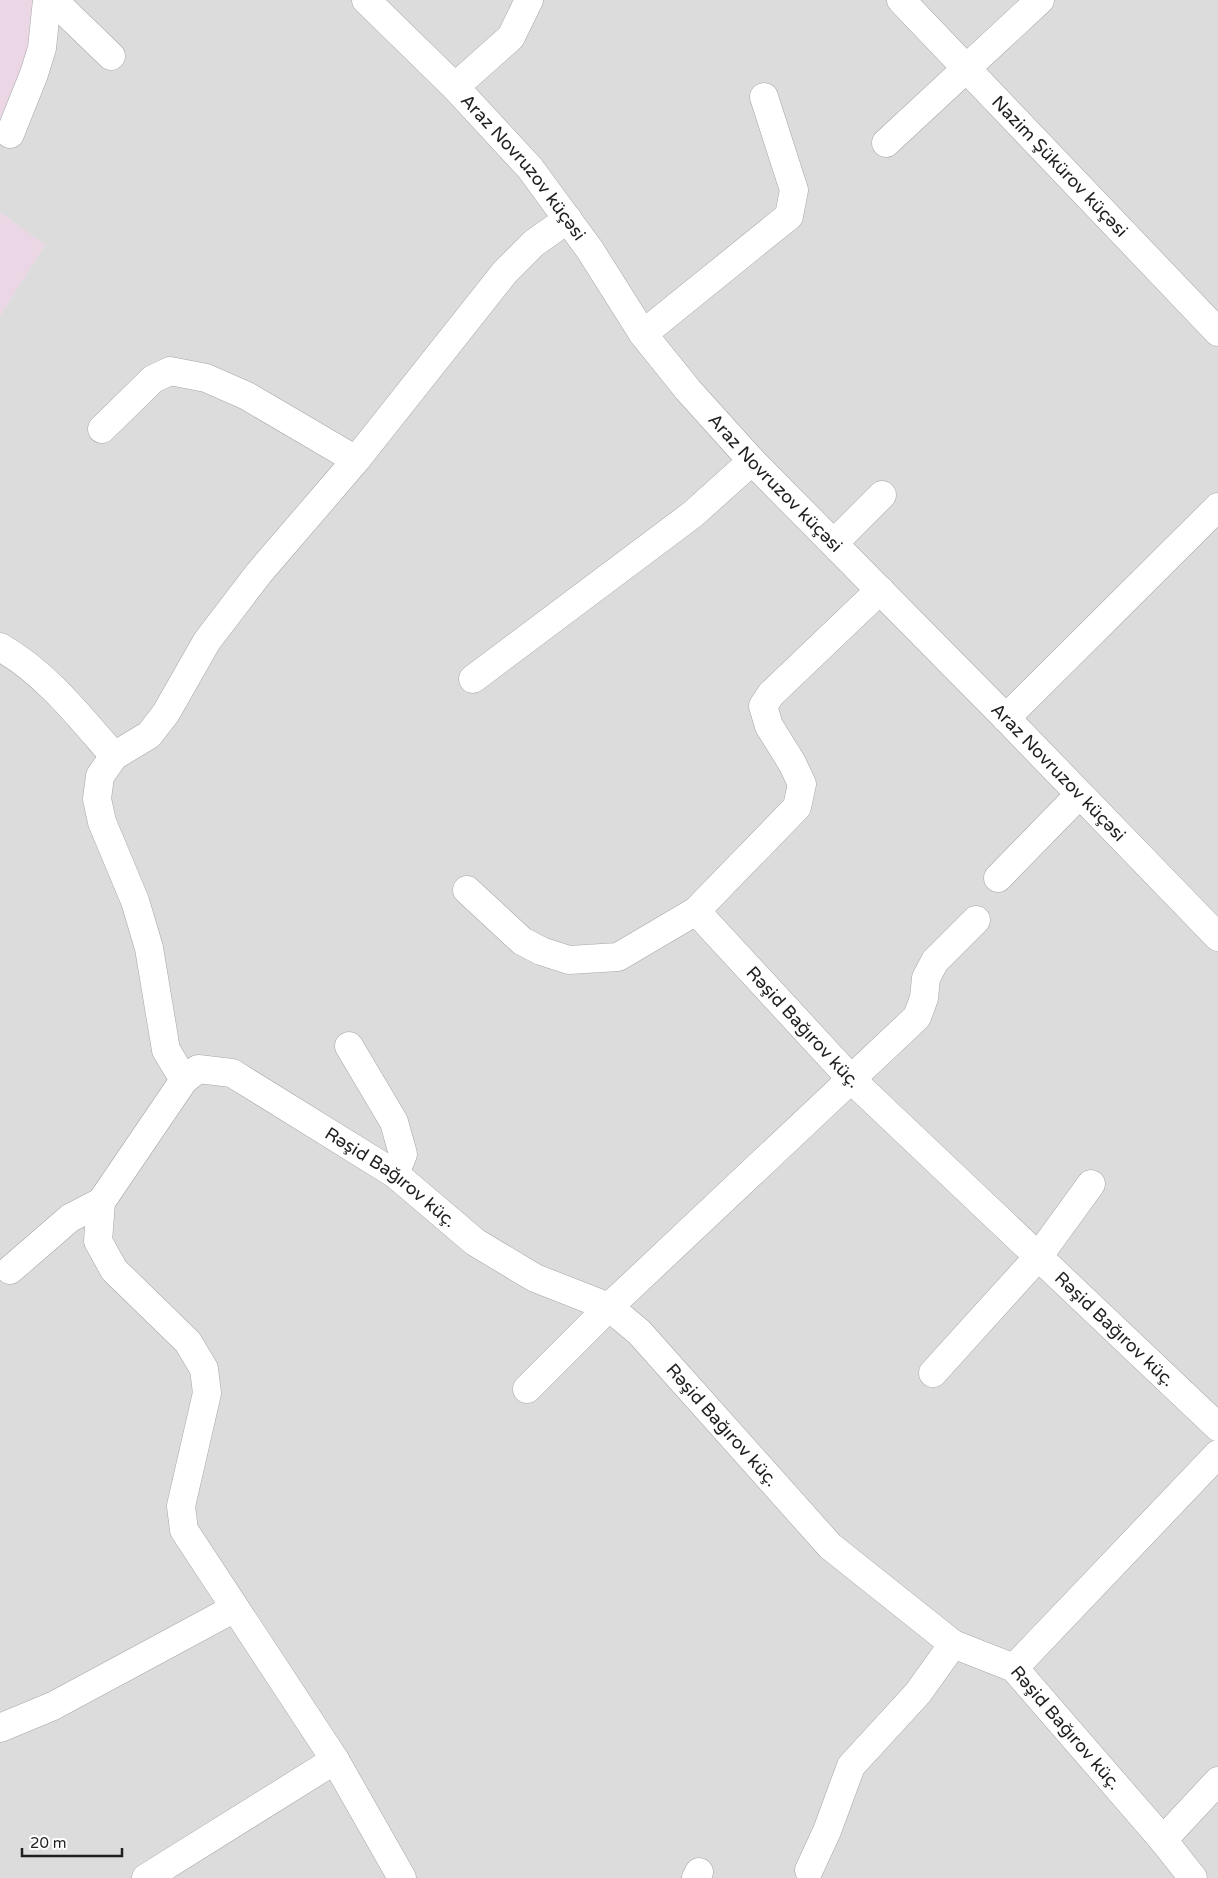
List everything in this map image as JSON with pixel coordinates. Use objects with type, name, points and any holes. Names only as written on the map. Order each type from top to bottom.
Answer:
[{"type":"street","points":[[10,134],[34,74],[42,48],[47,0]]},
{"type":"street","points":[[53,0],[112,56]]},
{"type":"street","name":"Araz Novruzov küçəsi","points":[[366,0],[455,87],[530,168],[568,219],[643,334],[688,390],[752,461],[1006,718],[1218,937]]},
{"type":"street","points":[[455,87],[511,37],[529,0]]},
{"type":"street","name":"Nazim Şükürov küçəsi","points":[[900,0],[1218,332]]},
{"type":"street","points":[[886,143],[1040,0]]},
{"type":"street","points":[[643,334],[789,216],[794,190],[764,97]]},
{"type":"street","points":[[10,1270],[70,1218],[100,1202],[184,1080],[166,1050],[149,948],[135,901],[102,822],[97,799],[100,776],[114,756],[149,735],[166,713],[207,641],[259,573],[356,460],[505,272],[534,243],[568,219]]},
{"type":"street","points":[[102,429],[153,379],[170,371],[206,378],[247,396],[356,460]]},
{"type":"street","points":[[473,678],[693,514],[752,461]]},
{"type":"street","points":[[834,543],[882,495]]},
{"type":"street","points":[[1006,718],[1218,507]]},
{"type":"street","points":[[467,890],[522,942],[541,951],[569,960],[618,957],[696,912],[797,807],[802,784],[792,763],[769,726],[763,706],[771,694],[880,590]]},
{"type":"street","points":[[0,646],[29,667],[64,699],[114,756]]},
{"type":"street","points":[[998,878],[1079,795]]},
{"type":"street","name":"Rəşid Bağırov küç.","points":[[696,912],[852,1080],[1218,1427]]},
{"type":"street","points":[[527,1389],[609,1307],[917,1017],[924,998],[926,978],[935,961],[976,920]]},
{"type":"street","points":[[349,1046],[394,1122],[403,1154],[395,1174]]},
{"type":"street","name":"Rəşid Bağırov küç.","points":[[184,1080],[198,1069],[232,1074],[395,1174],[475,1242],[535,1278],[609,1307],[639,1332],[830,1546],[953,1644],[1014,1668],[1163,1840],[1193,1878]]},
{"type":"street","points":[[933,1374],[1038,1258],[1091,1184]]},
{"type":"street","points":[[100,1202],[98,1241],[114,1270],[188,1342],[204,1369],[208,1393],[181,1506],[184,1530],[335,1760],[402,1878]]},
{"type":"street","points":[[1014,1668],[1218,1454]]},
{"type":"street","points":[[0,1728],[53,1706],[235,1608]]},
{"type":"street","points":[[809,1870],[827,1832],[851,1766],[918,1693],[953,1644]]},
{"type":"street","points":[[146,1878],[335,1760]]},
{"type":"street","points":[[1163,1840],[1218,1781]]},
{"type":"shaded area","points":[[0,0],[32,0],[31,49],[0,119]]},
{"type":"shaded area","points":[[32,0],[1218,0],[1218,1878],[0,1878],[0,316],[45,245],[0,212],[0,119],[31,49]]},
{"type":"shaded area","points":[[0,212],[45,245],[0,316]]}]
